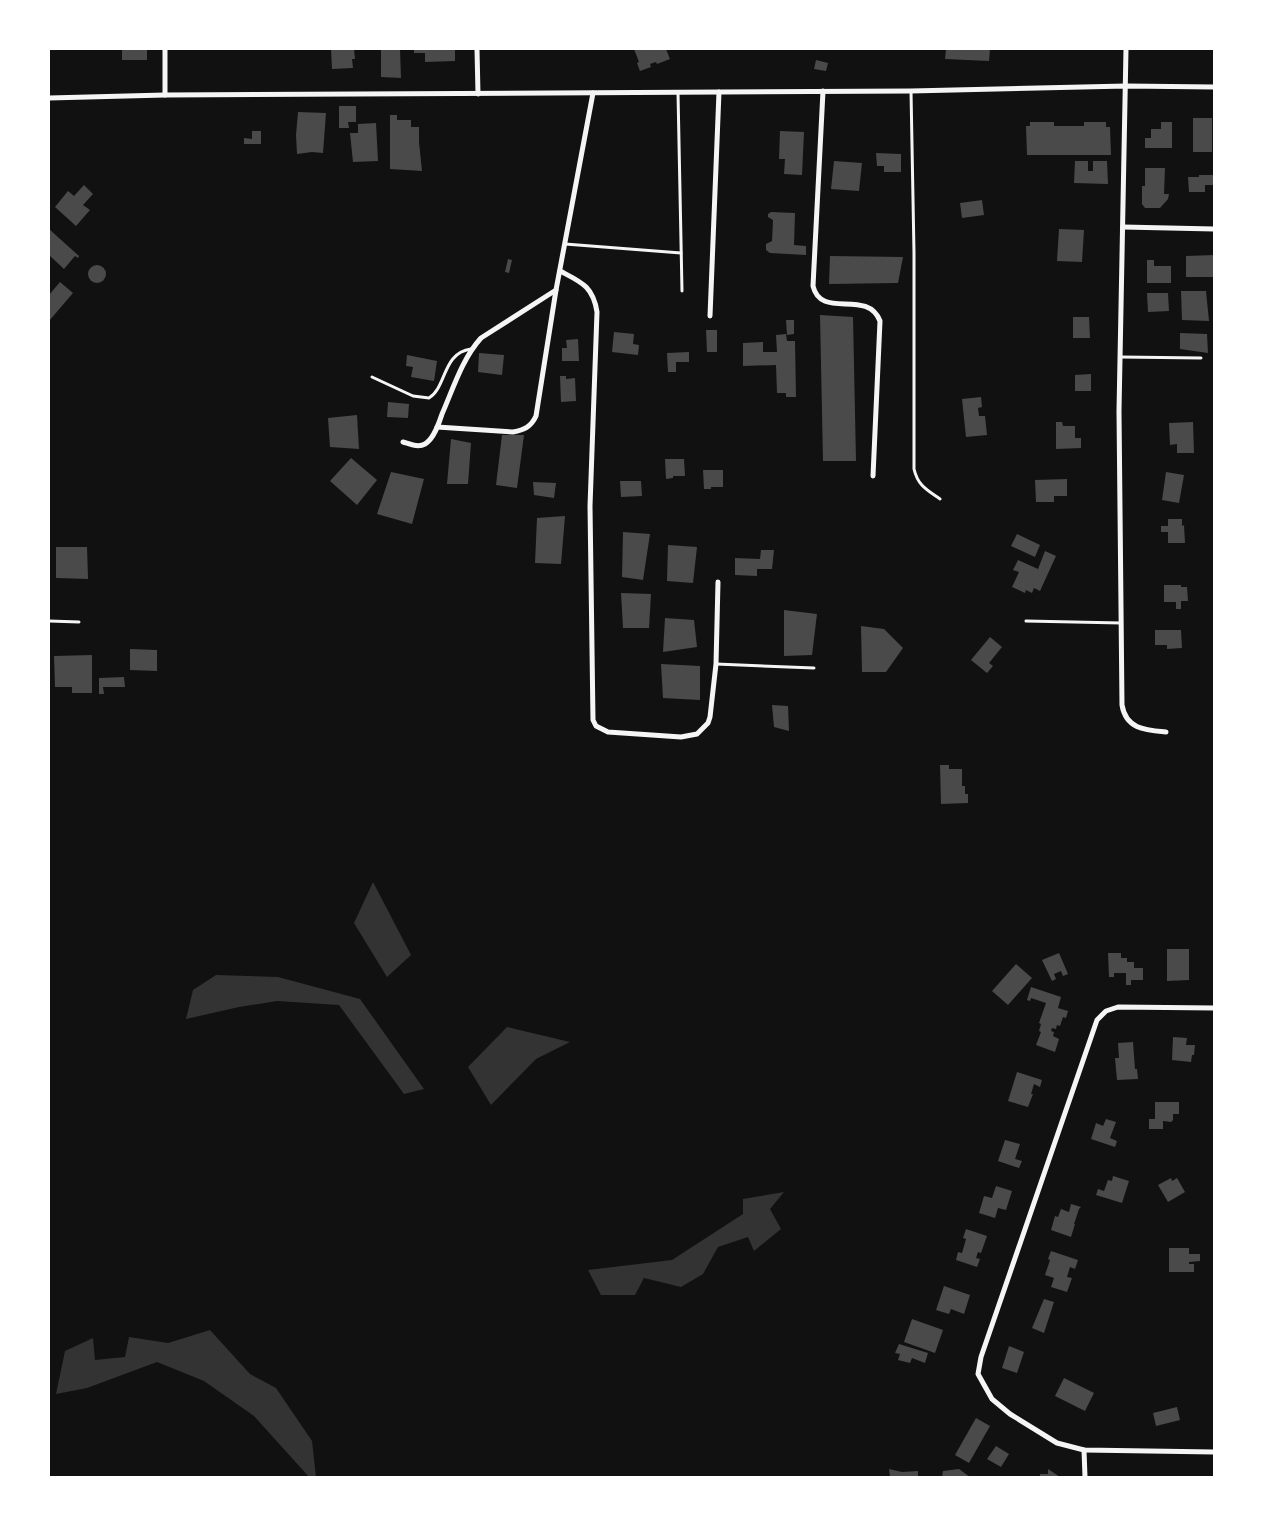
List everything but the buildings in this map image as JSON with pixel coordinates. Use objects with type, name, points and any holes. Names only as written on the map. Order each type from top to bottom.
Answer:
[{"type":"street","points":[[165,49],[165,96]]},
{"type":"street","points":[[477,49],[478,94]]},
{"type":"street","points":[[1126,49],[1119,420],[1122,705],[1123,713],[1129,721],[1139,728],[1166,732]]},
{"type":"street","points":[[49,98],[823,92],[1126,86],[1214,87]]},
{"type":"street","points":[[710,316],[719,92]]},
{"type":"street","points":[[823,92],[813,286],[816,295],[824,301],[865,305],[876,313],[880,321],[873,476]]},
{"type":"street","points":[[437,427],[513,432],[525,429],[536,416],[556,290],[593,93]]},
{"type":"street","points":[[1123,226],[1214,229]]},
{"type":"street","points":[[560,271],[588,287],[594,299],[597,312],[590,506],[593,720],[596,726],[608,732],[681,737],[697,734],[703,729],[710,717],[716,664],[718,582]]},
{"type":"street","points":[[403,442],[414,446],[424,445],[429,441],[437,427],[465,361],[472,349],[485,335],[556,290]]},
{"type":"street","points":[[1214,1008],[1118,1007],[1106,1011],[1097,1020],[981,1357],[978,1374],[986,1391],[1001,1408],[1058,1442],[1084,1450],[1214,1452]]},
{"type":"street","points":[[1084,1450],[1084,1477]]},
{"type":"lane","points":[[910,91],[914,253],[914,469],[916,480],[940,499]]},
{"type":"lane","points":[[678,92],[682,291]]},
{"type":"lane","points":[[565,244],[681,253]]},
{"type":"lane","points":[[372,377],[413,396],[429,398],[433,396],[456,355],[462,350],[472,349]]},
{"type":"lane","points":[[1121,357],[1201,358]]},
{"type":"lane","points":[[49,621],[79,622]]},
{"type":"lane","points":[[1026,621],[1121,623]]},
{"type":"lane","points":[[716,664],[814,668]]},
{"type":"shaded area","points":[[373,882],[411,955],[387,977],[354,923]]},
{"type":"shaded area","points":[[216,975],[278,977],[360,999],[424,1089],[404,1094],[339,1005],[277,1001],[186,1019],[193,990]]},
{"type":"shaded area","points":[[507,1027],[570,1042],[536,1059],[491,1105],[468,1067]]},
{"type":"shaded area","points":[[784,1192],[770,1209],[781,1229],[754,1251],[748,1237],[718,1247],[703,1274],[681,1287],[644,1278],[635,1295],[601,1295],[588,1270],[672,1260],[743,1214],[743,1199]]},
{"type":"shaded area","points":[[210,1330],[250,1374],[276,1388],[312,1441],[316,1477],[309,1477],[254,1416],[204,1381],[157,1362],[87,1388],[56,1394],[65,1351],[93,1338],[95,1360],[125,1357],[129,1337],[168,1343]]}]
